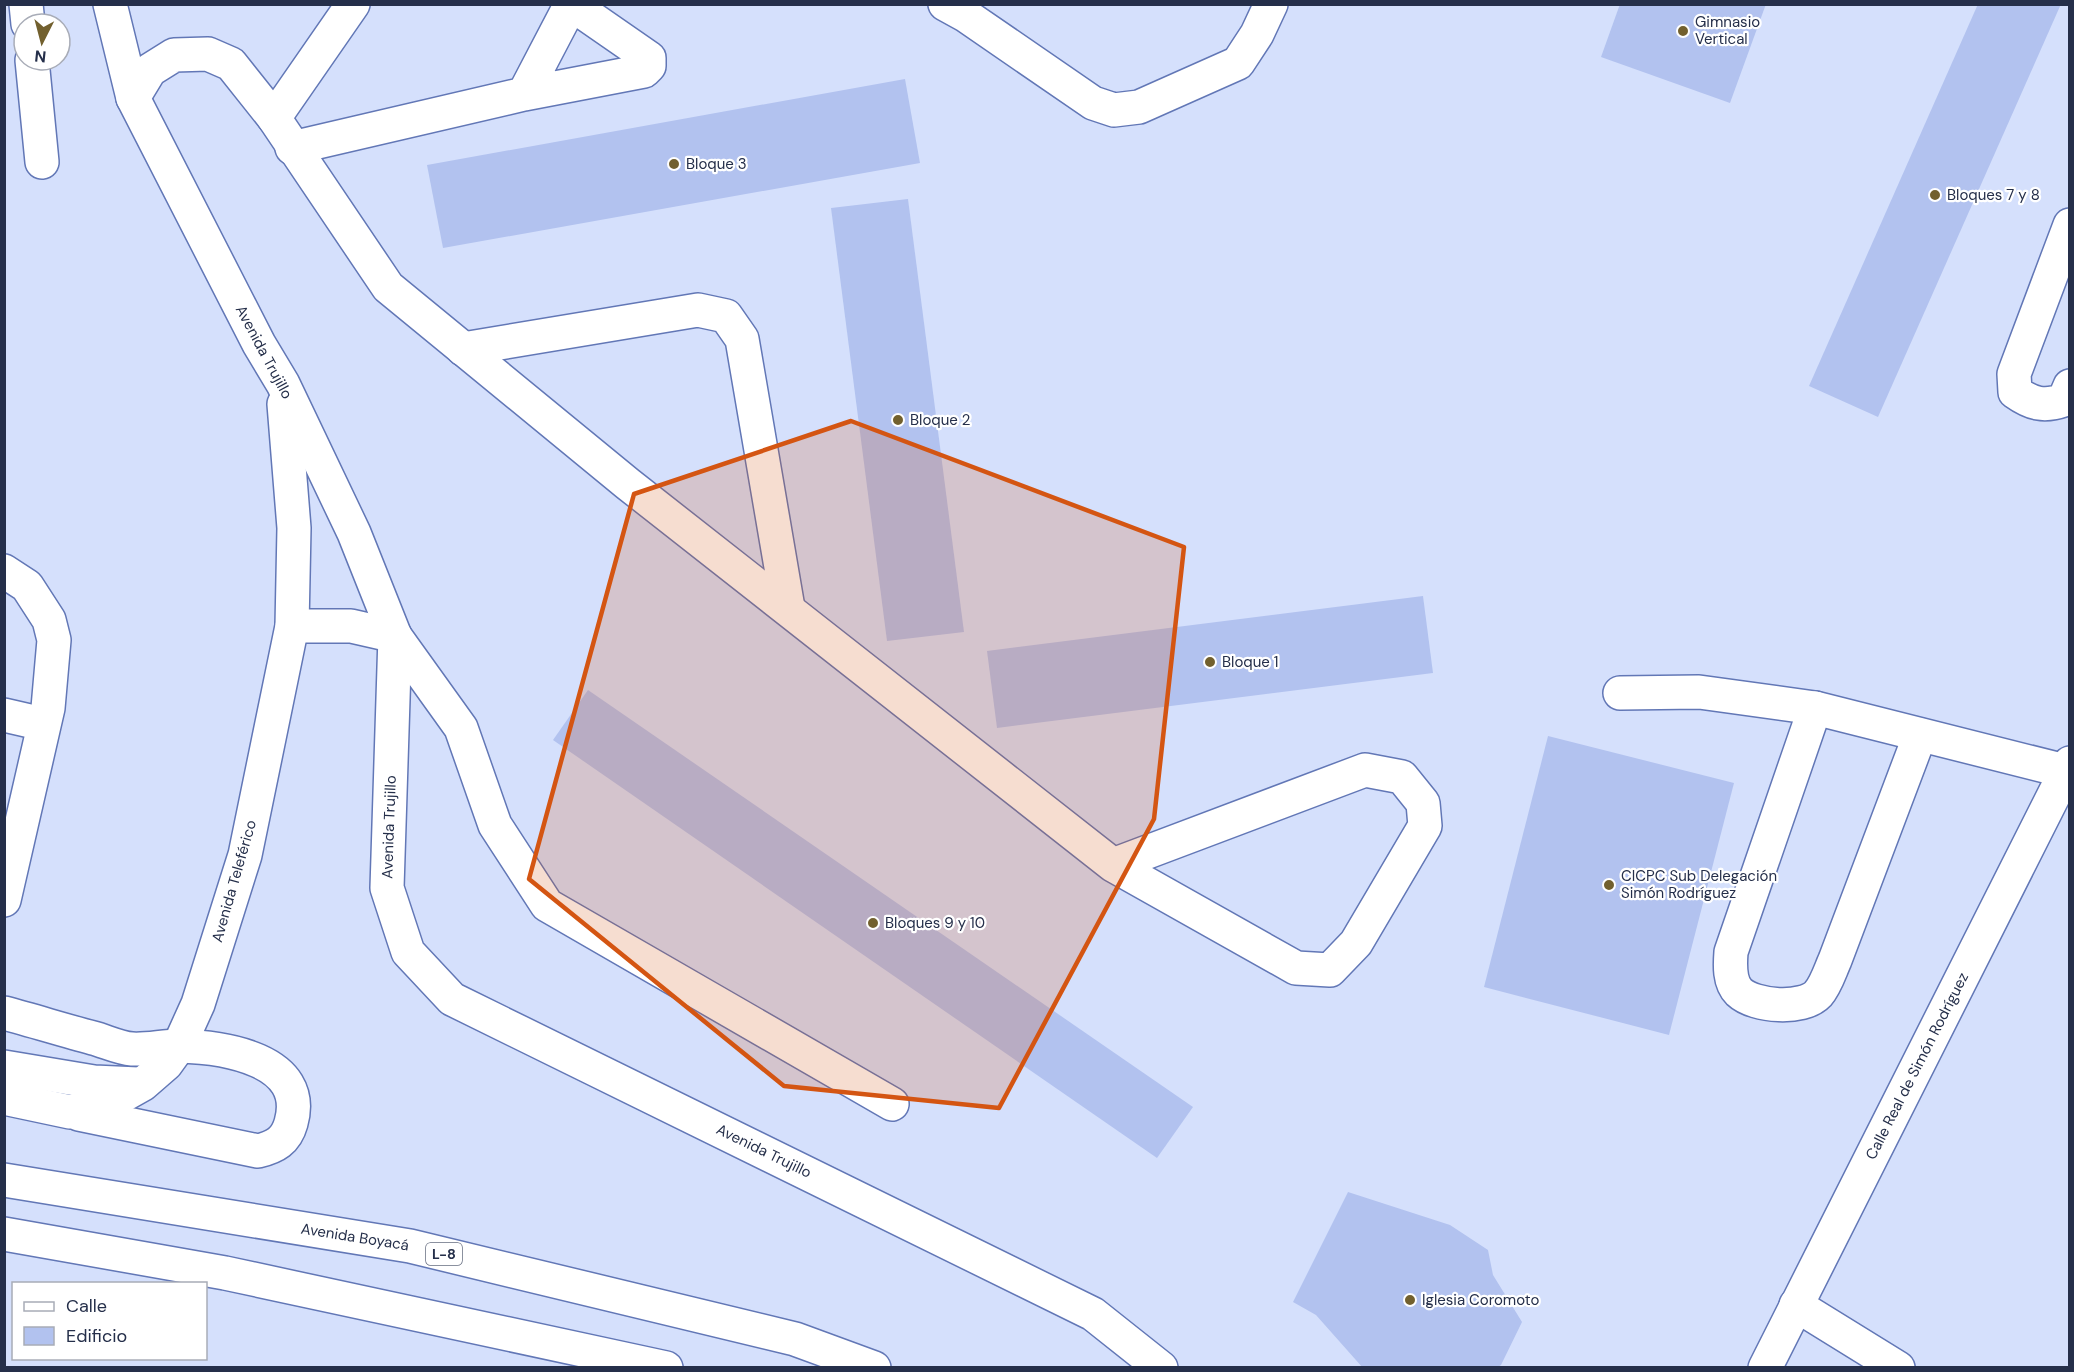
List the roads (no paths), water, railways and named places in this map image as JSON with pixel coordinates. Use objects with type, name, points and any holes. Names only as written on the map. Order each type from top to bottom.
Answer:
[{"type":"main road","name":"Avenida Trujillo","points":[[110,4],[133,98],[258,344],[283,384],[354,533],[395,636],[387,888],[408,952],[452,999],[1093,1314],[1161,1368]]},
{"type":"main road","points":[[274,118],[353,4]]},
{"type":"main road","points":[[968,8],[1093,103],[1114,110],[1139,107],[1238,63],[1257,34],[1271,4]]},
{"type":"main road","points":[[133,98],[150,70],[174,55],[208,54],[231,64],[274,118],[292,148],[388,287],[628,484],[1113,865],[1296,968],[1330,970],[1356,943],[1425,826],[1424,803],[1402,777],[1365,770],[1113,865]]},
{"type":"main road","points":[[33,72],[42,162]]},
{"type":"main road","points":[[292,148],[524,94]]},
{"type":"main road","points":[[2070,225],[2014,375],[2015,392],[2029,402],[2048,405],[2064,400],[2070,386]]},
{"type":"main road","points":[[464,349],[698,310],[726,316],[742,339],[788,608]]},
{"type":"main road","name":"Avenida Teleférico","points":[[4,1098],[70,1112],[111,1102],[143,1084],[166,1064],[179,1046],[198,1004],[244,855],[292,626],[294,528],[283,384]]},
{"type":"main road","points":[[4,571],[27,586],[49,621],[54,640],[48,708],[4,900]]},
{"type":"main road","points":[[292,626],[351,626],[395,636],[461,728],[495,825],[547,905],[892,1104]]},
{"type":"main road","points":[[1620,693],[1709,692],[1815,708],[1920,735],[2068,767]]},
{"type":"main road","points":[[1815,708],[1731,952],[1730,971],[1738,992],[1753,999],[1787,1004],[1803,1003],[1818,994],[1835,960],[1920,735]]},
{"type":"main road","points":[[4,715],[43,724]]},
{"type":"main road","name":"Calle Real de Simón Rodríguez","points":[[1765,1368],[2068,767]]},
{"type":"main road","points":[[4,1013],[131,1049],[179,1046],[241,1054],[278,1072],[291,1092],[293,1108],[291,1124],[276,1146],[258,1150],[70,1112]]},
{"type":"main road","points":[[4,1067],[94,1082],[143,1084]]},
{"type":"main road","name":"Avenida Boyacá","points":[[4,1180],[410,1246],[795,1339],[874,1368]]},
{"type":"main road","points":[[4,1234],[225,1273],[666,1368]]},
{"type":"main road","points":[[1796,1305],[1898,1368]]},
{"type":"place","name":"Gimnasio Vertical","points":[[1683,31]]},
{"type":"place","name":"Bloque 3","points":[[674,164]]},
{"type":"place","name":"Bloques 7 y 8","points":[[1935,195]]},
{"type":"place","name":"Bloque 2","points":[[898,420]]},
{"type":"place","name":"Bloque 1","points":[[1210,662]]},
{"type":"place","name":"CICPC Sub Delegación Simón Rodríguez","points":[[1609,885]]},
{"type":"place","name":"Bloques 9 y 10","points":[[873,923]]},
{"type":"place","name":"Iglesia Coromoto","points":[[1410,1300]]}]
